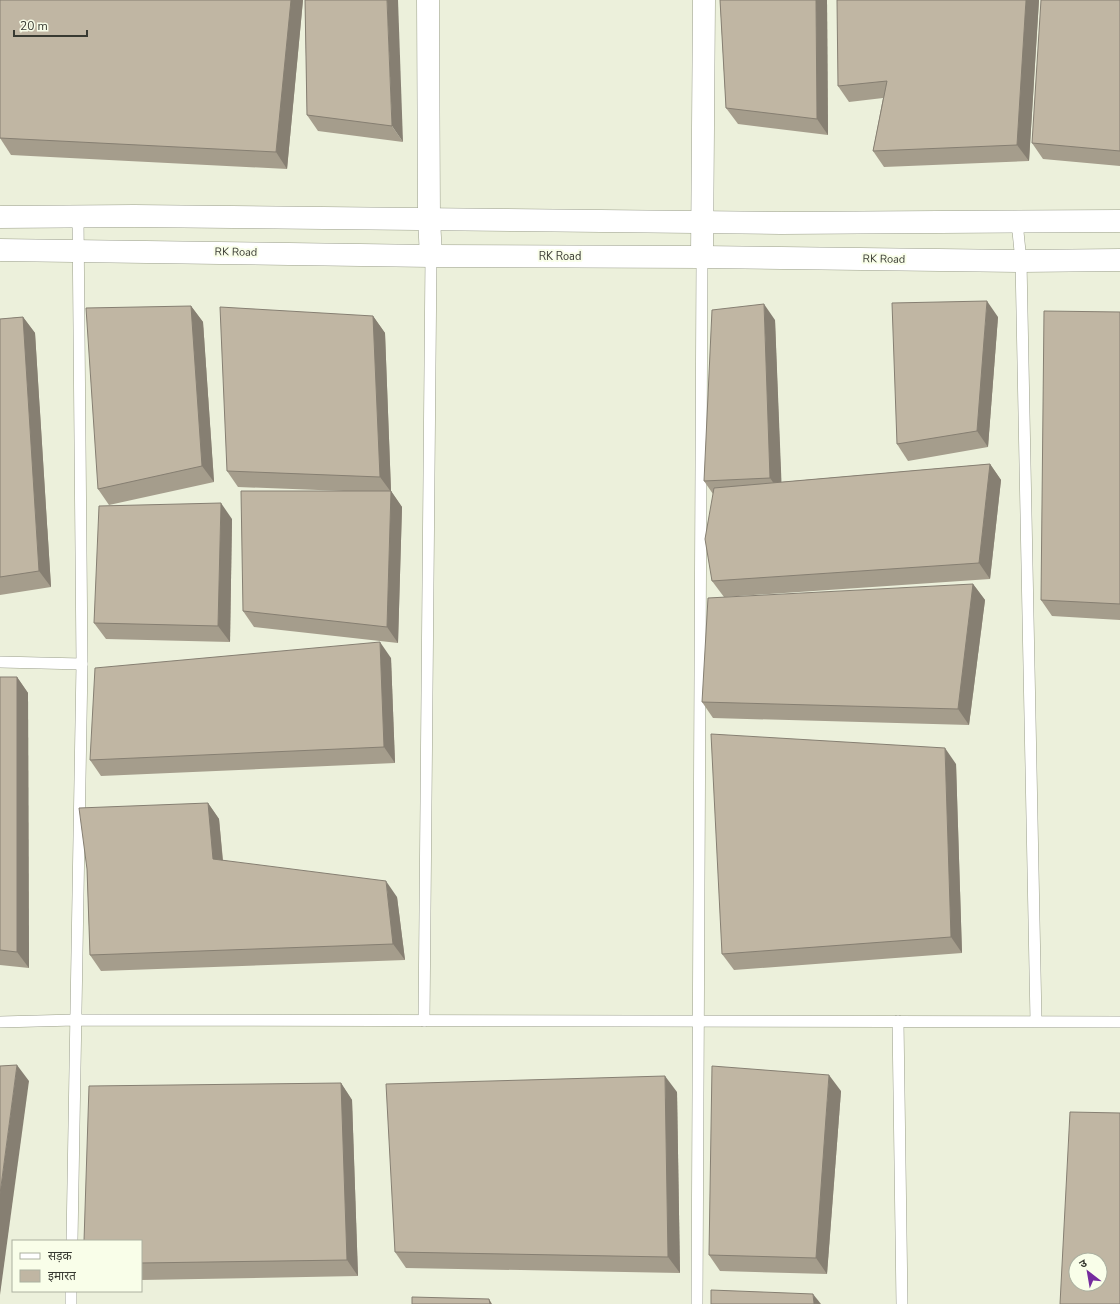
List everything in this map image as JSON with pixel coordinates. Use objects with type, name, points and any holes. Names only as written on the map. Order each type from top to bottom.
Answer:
[{"type":"street","points":[[428,0],[429,219],[431,256]]},
{"type":"street","points":[[702,257],[704,0]]},
{"type":"street","points":[[0,217],[429,219],[781,223],[1120,221]]},
{"type":"street","name":"RK Road","points":[[0,250],[431,256],[702,257],[1020,261],[1120,260]]},
{"type":"lane","points":[[72,1240],[82,664],[78,217]]},
{"type":"lane","points":[[1017,222],[1020,261],[1036,1021]]},
{"type":"lane","points":[[424,1021],[431,256]]},
{"type":"lane","points":[[697,1304],[702,257]]},
{"type":"lane","points":[[0,662],[82,664]]},
{"type":"lane","points":[[0,1022],[75,1020],[1120,1022]]},
{"type":"lane","points":[[898,1021],[902,1304]]},
{"type":"lane","points":[[71,1292],[71,1304]]},
{"type":"building","points":[[0,0],[291,0],[276,152],[0,138]]},
{"type":"building","points":[[305,0],[387,0],[392,126],[307,115]]},
{"type":"building","points":[[720,0],[816,0],[817,119],[726,108]]},
{"type":"building","points":[[837,0],[1026,0],[1017,145],[873,151],[887,81],[838,86]]},
{"type":"building","points":[[1041,0],[1120,0],[1120,151],[1032,143]]},
{"type":"building","points":[[987,301],[977,431],[897,444],[892,303]]},
{"type":"building","points":[[764,304],[770,478],[704,481],[712,310]]},
{"type":"building","points":[[191,306],[202,466],[98,489],[86,308]]},
{"type":"building","points":[[220,307],[373,316],[380,477],[227,471]]},
{"type":"building","points":[[1044,311],[1120,312],[1120,604],[1041,600]]},
{"type":"building","points":[[23,317],[39,571],[0,577],[0,319]]},
{"type":"building","points":[[990,464],[979,563],[712,581],[705,539],[714,488]]},
{"type":"building","points":[[241,491],[391,491],[387,627],[243,611]]},
{"type":"building","points":[[221,503],[218,626],[94,623],[99,506]]},
{"type":"building","points":[[973,584],[958,709],[702,702],[708,598]]},
{"type":"building","points":[[380,642],[384,747],[90,760],[95,668]]},
{"type":"building","points":[[0,677],[17,677],[17,952],[0,950]]},
{"type":"building","points":[[711,734],[945,748],[951,937],[722,954]]},
{"type":"building","points":[[208,803],[213,859],[386,881],[393,944],[90,955],[87,869],[79,808]]},
{"type":"building","points":[[17,1065],[0,1194],[0,1066]]},
{"type":"building","points":[[712,1066],[829,1075],[816,1258],[709,1255]]},
{"type":"building","points":[[665,1076],[668,1257],[395,1252],[386,1084]]},
{"type":"building","points":[[341,1083],[347,1260],[142,1263],[142,1240],[84,1240],[89,1086]]},
{"type":"building","points":[[1070,1112],[1120,1113],[1120,1304],[1060,1304]]},
{"type":"building","points":[[711,1290],[813,1294],[814,1304],[711,1304]]},
{"type":"building","points":[[412,1297],[489,1299],[490,1304],[412,1304]]}]
